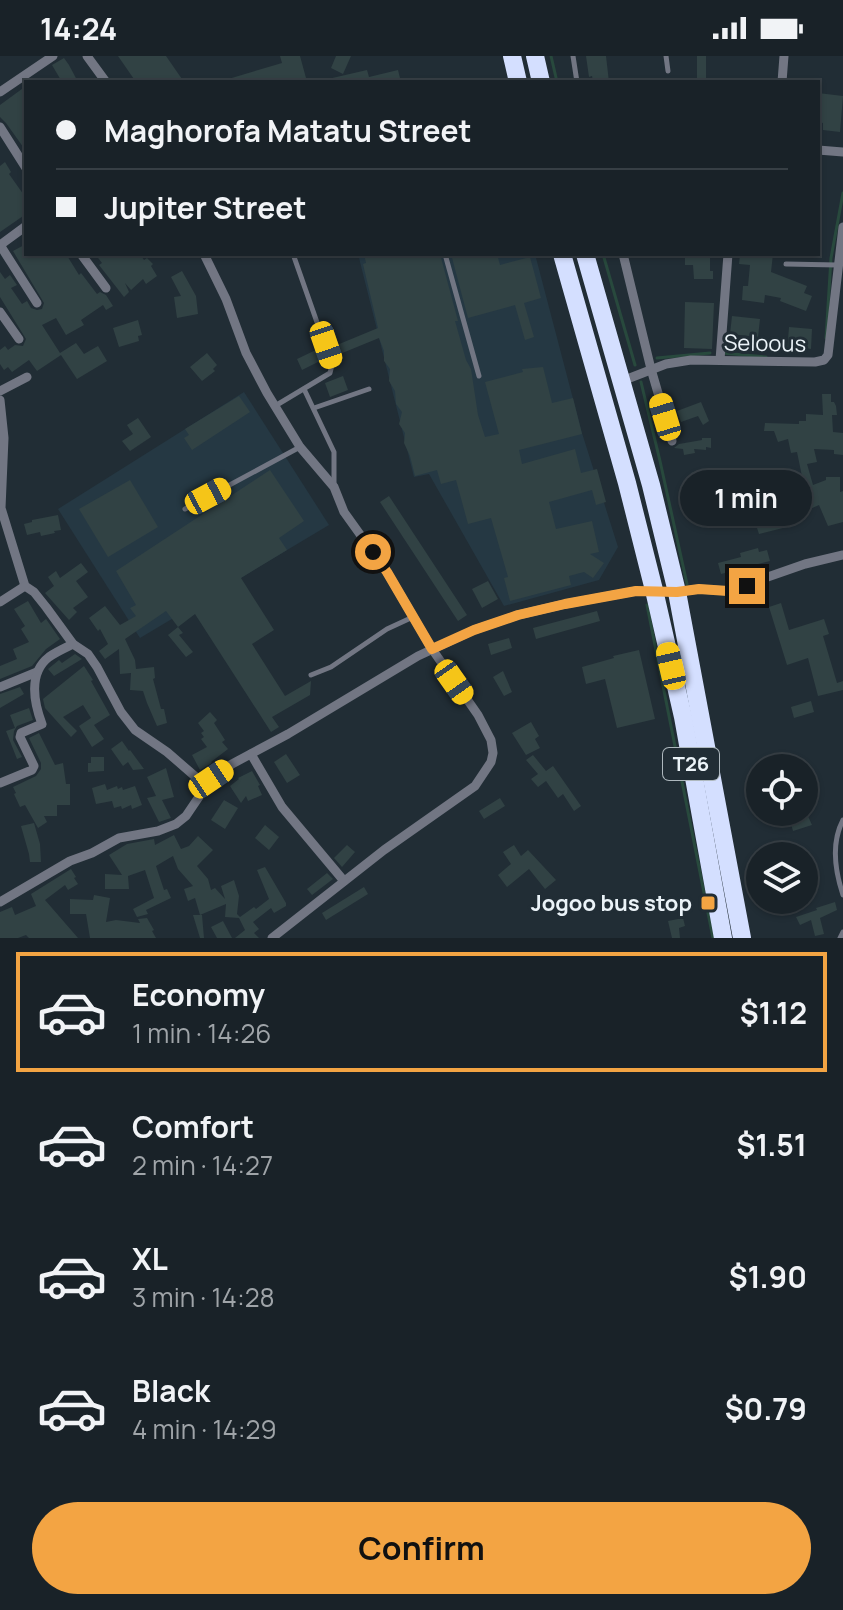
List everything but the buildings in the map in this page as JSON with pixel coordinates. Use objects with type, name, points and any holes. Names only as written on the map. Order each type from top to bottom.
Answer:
[{"type":"highway","points":[[512,56],[518,80]]},
{"type":"highway","points":[[535,56],[541,80]]},
{"type":"highway","name":"T26","points":[[563,256],[654,590],[683,717],[723,938]]},
{"type":"highway","name":"T26","points":[[588,256],[677,592],[742,938]]},
{"type":"street","points":[[0,92],[53,56]]},
{"type":"street","points":[[87,56],[105,80]]},
{"type":"street","points":[[782,80],[784,56]]},
{"type":"street","points":[[0,127],[24,165]]},
{"type":"street","points":[[820,150],[843,152]]},
{"type":"street","points":[[24,227],[0,245],[37,303]]},
{"type":"street","name":"Seloous","points":[[622,381],[666,364],[691,360],[824,360],[828,355],[839,306],[838,265],[843,227]]},
{"type":"street","points":[[82,256],[106,288]]},
{"type":"street","points":[[205,256],[226,299],[246,353],[275,406],[300,447],[334,487],[344,512],[387,572],[432,649],[478,715],[491,740],[493,753],[491,762],[475,786],[384,850],[272,938]]},
{"type":"street","points":[[623,256],[672,441]]},
{"type":"street","points":[[720,360],[728,256]]},
{"type":"street","points":[[0,312],[19,339]]},
{"type":"street","points":[[0,391],[27,377]]},
{"type":"street","points":[[0,400],[4,438],[1,508],[25,586],[34,592],[73,644],[88,654],[121,712],[135,730],[197,778],[211,779]]},
{"type":"street","points":[[0,902],[70,861],[119,838],[158,831],[176,824],[186,816],[211,779],[432,649],[474,630],[518,615],[636,591],[728,591],[805,564],[843,555]]},
{"type":"street","points":[[0,602],[25,586]]},
{"type":"street","points":[[0,687],[37,672],[48,658],[73,644]]},
{"type":"street","points":[[0,783],[32,770],[34,766],[20,737],[21,733],[42,724],[36,706],[37,672]]},
{"type":"street","points":[[251,754],[282,807],[344,881]]},
{"type":"lane","points":[[573,56],[577,80]]},
{"type":"lane","points":[[666,56],[668,71]]},
{"type":"lane","points":[[275,406],[330,373],[332,365],[294,256]]},
{"type":"lane","points":[[446,256],[479,376]]},
{"type":"lane","points":[[786,264],[838,265]]},
{"type":"lane","points":[[304,389],[334,452],[334,487]]},
{"type":"lane","points":[[314,408],[369,389]]},
{"type":"lane","points":[[185,509],[300,447]]},
{"type":"lane","points":[[311,675],[331,667],[387,629],[413,617]]},
{"type":"lane","points":[[843,820],[835,855],[843,895]]},
{"type":"lane","points":[[840,938],[843,932]]},
{"type":"shaded area","points":[[359,256],[536,256],[582,433],[618,547],[599,580],[504,606],[429,474],[414,477]]},
{"type":"shaded area","points":[[244,392],[329,525],[140,638],[58,509]]},
{"type":"waterway","points":[[551,56],[557,80]]},
{"type":"waterway","points":[[826,338],[831,258],[843,193]]},
{"type":"waterway","points":[[604,256],[635,365]]},
{"type":"waterway","points":[[657,358],[710,353]]},
{"type":"waterway","points":[[722,353],[766,357]]},
{"type":"waterway","points":[[641,382],[687,584]]},
{"type":"waterway","points":[[647,605],[713,938]]},
{"type":"place","name":"Jogoo bus stop","points":[[708,903]]},
{"type":"route","points":[[373,552],[432,649],[518,615],[565,604],[636,591],[728,591],[747,586]]}]
